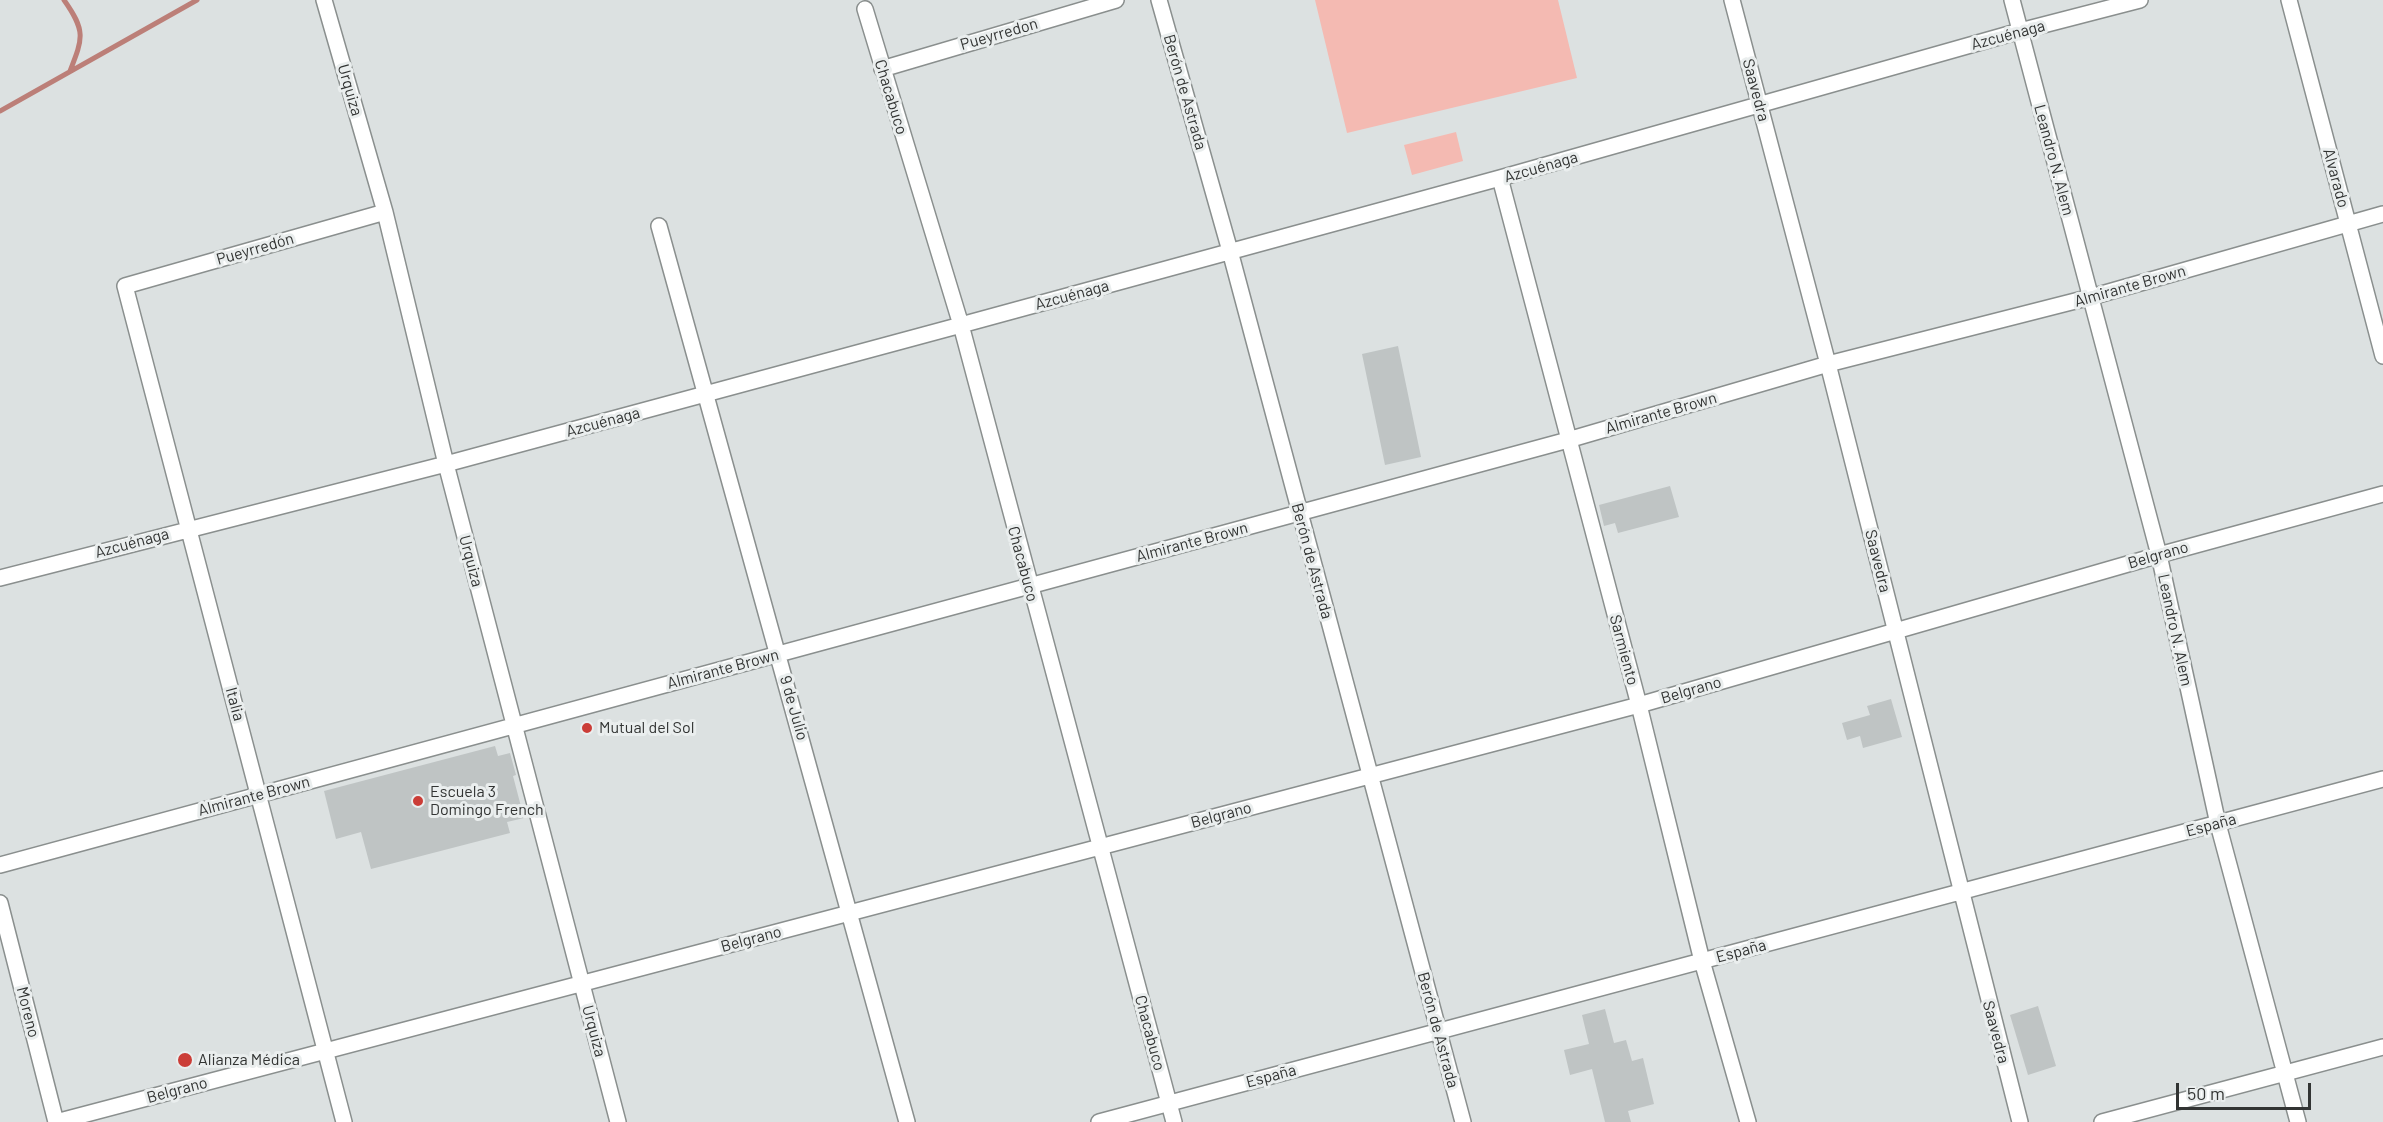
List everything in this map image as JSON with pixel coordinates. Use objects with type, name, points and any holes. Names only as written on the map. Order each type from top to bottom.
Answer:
[{"type":"street","name":"Urquiza","points":[[324,0],[385,212],[446,464],[618,1122]]},
{"type":"street","name":"Pueyrredon","points":[[882,69],[1116,0]]},
{"type":"street","name":"Berón de Astrada","points":[[1159,0],[1230,251],[1463,1122]]},
{"type":"street","name":"Saavedra","points":[[1732,0],[1828,364],[2020,1122]]},
{"type":"street","name":"Leandro N. Alem","points":[[2012,0],[2158,555],[2218,824],[2298,1122]]},
{"type":"street","name":"Azcuénaga","points":[[0,578],[446,464],[961,325],[1500,178],[2020,31],[2140,0]]},
{"type":"street","name":"Alvarado","points":[[2289,0],[2383,356]]},
{"type":"street","name":"Chacabuco","points":[[865,9],[961,325],[1174,1122]]},
{"type":"street","name":"Sarmiento","points":[[1500,178],[1639,705],[1702,961],[1748,1122]]},
{"type":"street","name":"Pueyrredón","points":[[125,286],[385,212]]},
{"type":"street","name":"Almirante Brown","points":[[0,865],[1568,440],[1828,364],[2091,297],[2383,214]]},
{"type":"street","name":"9 de Julio","points":[[659,226],[907,1122]]},
{"type":"street","name":"Italia","points":[[125,286],[344,1122]]},
{"type":"street","name":"Belgrano","points":[[56,1122],[1639,705],[2158,555],[2383,494]]},
{"type":"street","name":"España","points":[[1099,1122],[2383,779]]},
{"type":"street","name":"Moreno","points":[[0,903],[56,1122]]},
{"type":"street","points":[[2102,1122],[2383,1047]]},
{"type":"shaded area","points":[[1315,0],[1558,0],[1577,78],[1347,133]]},
{"type":"shaded area","points":[[1456,132],[1463,161],[1412,175],[1404,145]]},
{"type":"building","points":[[1398,346],[1421,457],[1385,465],[1362,354]]},
{"type":"building","points":[[1670,486],[1679,517],[1618,533],[1615,523],[1604,526],[1599,505]]},
{"type":"building","points":[[1891,699],[1902,737],[1863,748],[1860,736],[1847,740],[1842,723],[1870,715],[1867,706]]},
{"type":"building","points":[[495,746],[498,756],[510,753],[516,775],[513,776],[524,818],[507,822],[510,833],[371,869],[361,832],[336,839],[324,791]]},
{"type":"building","points":[[2038,1006],[2056,1066],[2028,1075],[2010,1015]]},
{"type":"building","points":[[1605,1009],[1614,1043],[1626,1040],[1632,1061],[1643,1058],[1654,1104],[1628,1111],[1631,1122],[1605,1122],[1592,1069],[1570,1075],[1564,1050],[1589,1044],[1582,1015]]},
{"type":"waterway","points":[[64,0],[76,20],[80,35],[78,50],[70,71]]},
{"type":"waterway","points":[[0,111],[197,0]]},
{"type":"place","name":"Mutual del Sol","points":[[587,728]]},
{"type":"place","name":"Escuela 3 Domingo French","points":[[418,801]]},
{"type":"place","name":"Alianza Médica","points":[[185,1060]]}]
